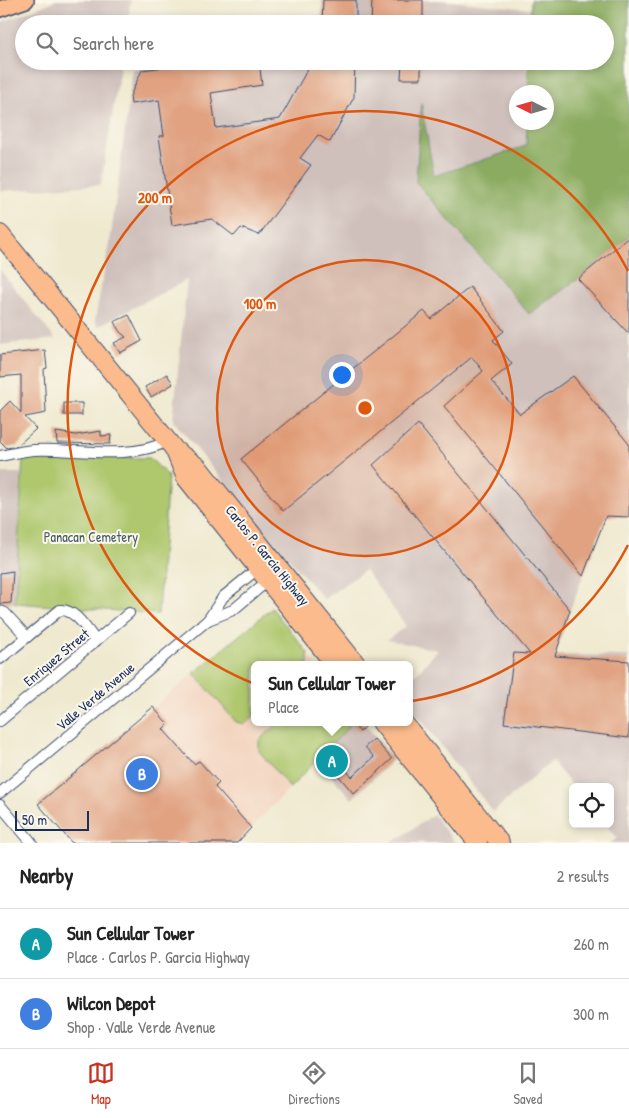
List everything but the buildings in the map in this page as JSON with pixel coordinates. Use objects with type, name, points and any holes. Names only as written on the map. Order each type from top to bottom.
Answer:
[{"type":"highway","name":"Carlos P. Garcia Highway","points":[[0,234],[171,446],[198,467],[332,661]]},
{"type":"highway","name":"Carlos P. Garcia Highway","points":[[270,569],[353,661]]},
{"type":"highway","points":[[384,726],[478,843]]},
{"type":"highway","points":[[406,726],[500,843]]},
{"type":"main road","points":[[4,5],[26,0]]},
{"type":"street","points":[[0,456],[34,450],[82,452],[135,450],[171,446]]},
{"type":"street","name":"Valle Verde Avenue","points":[[0,793],[208,620],[223,597],[233,589],[270,569]]},
{"type":"street","name":"Valle Verde Avenue","points":[[208,620],[233,610],[270,569]]},
{"type":"street","points":[[233,589],[243,601]]},
{"type":"street","points":[[0,659],[57,612],[66,610],[74,614],[96,641]]},
{"type":"street","points":[[0,611],[5,613],[27,636]]},
{"type":"street","name":"Enriquez Street","points":[[0,721],[129,613]]},
{"type":"street","points":[[0,805],[32,843]]},
{"type":"shaded area","points":[[57,0],[131,0],[128,15],[20,15]]},
{"type":"shaded area","points":[[322,0],[438,0],[531,9],[531,15],[321,15]]},
{"type":"shaded area","points":[[15,17],[15,70],[120,70],[101,185],[0,191],[0,23]]},
{"type":"shaded area","points":[[133,70],[529,70],[528,85],[509,85],[509,130],[527,130],[527,146],[434,176],[422,106],[416,182],[529,314],[578,279],[629,237],[629,517],[606,516],[555,655],[629,656],[629,843],[611,843],[617,838],[608,828],[614,828],[614,783],[570,783],[552,761],[493,812],[413,710],[413,677],[438,650],[387,640],[406,626],[365,570],[324,599],[262,528],[173,420],[187,280],[98,326],[95,320],[111,235]]},
{"type":"shaded area","points":[[0,270],[55,339],[0,345]]},
{"type":"shaded area","points":[[0,473],[21,473],[15,603],[0,605]]},
{"type":"shaded area","points":[[272,608],[314,661],[251,661],[251,726],[349,726],[237,843],[72,843],[38,804]]},
{"type":"shaded area","points":[[349,726],[366,726],[394,759],[352,799],[317,760]]},
{"type":"shaded area","points":[[433,815],[455,843],[392,843]]},
{"type":"green space","points":[[531,0],[629,0],[629,237],[578,279],[529,314],[416,182],[421,103],[434,176],[526,146],[527,130],[554,130],[554,85],[528,85],[529,70],[614,70],[614,15],[530,15]]},
{"type":"green space","name":"Panacan Cemetery","points":[[23,457],[150,458],[168,476],[158,614],[15,603]]},
{"type":"green space","points":[[272,608],[308,653],[308,661],[251,661],[251,719],[245,724],[236,722],[194,673]]},
{"type":"green space","points":[[275,726],[349,726],[290,788],[259,751],[259,740]]},
{"type":"place","name":"Sun Cellular Tower","points":[[332,761]]},
{"type":"place","name":"Wilcon Depot","points":[[142,774]]}]
